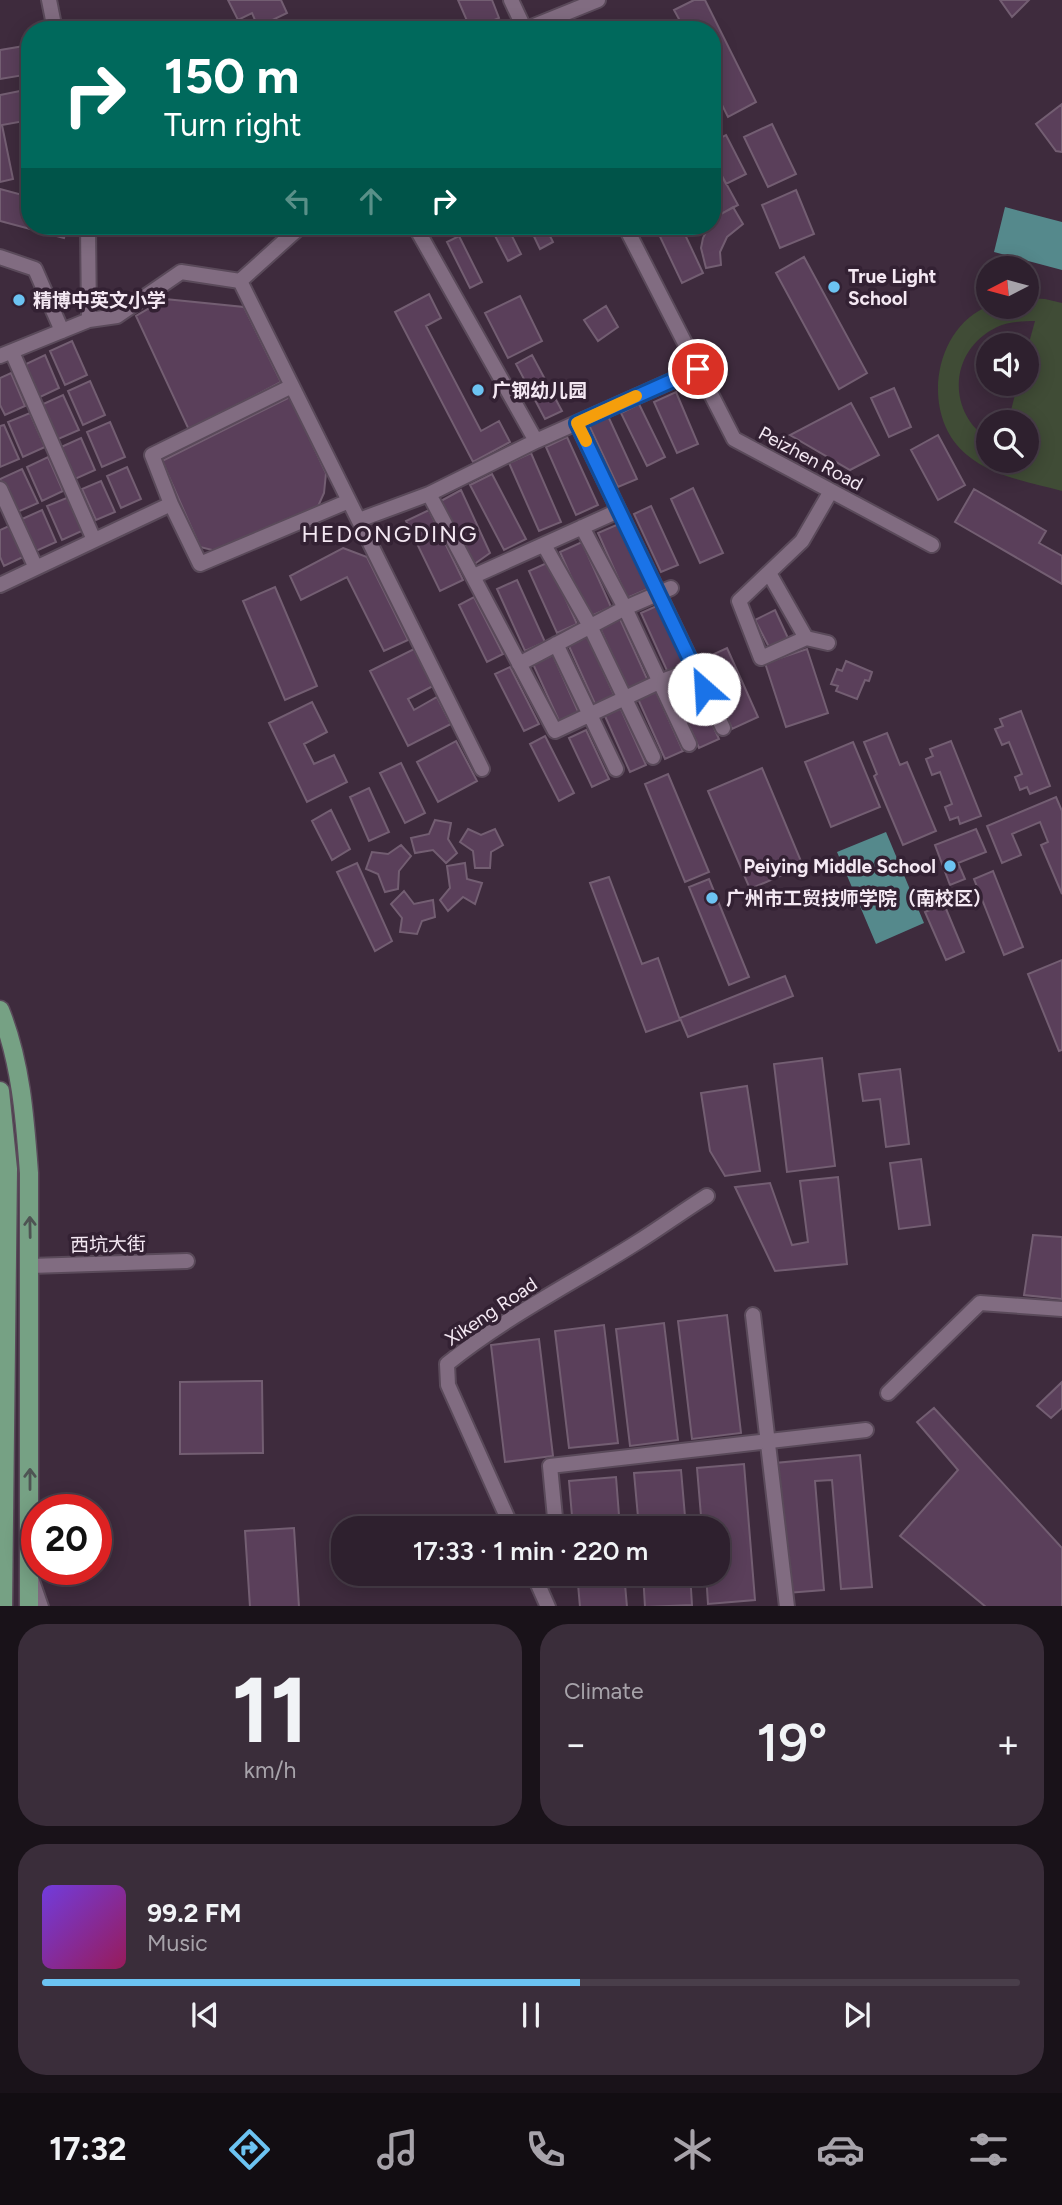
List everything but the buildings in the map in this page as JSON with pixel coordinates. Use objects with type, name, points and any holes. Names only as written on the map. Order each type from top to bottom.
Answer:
[{"type":"main road","points":[[0,1010],[15,1062],[25,1114],[29,1173],[29,1494]]},
{"type":"main road","points":[[0,1091],[8,1169],[3,1606]]},
{"type":"main road","points":[[29,1585],[29,1606]]},
{"type":"street","points":[[49,0],[53,21]]},
{"type":"street","points":[[511,0],[521,21]]},
{"type":"street","points":[[547,21],[598,0]]},
{"type":"street","points":[[88,235],[89,320]]},
{"type":"street","points":[[240,281],[290,235]]},
{"type":"street","points":[[420,235],[536,441]]},
{"type":"street","name":"Peizhen Road","points":[[630,235],[734,439],[932,545]]},
{"type":"street","points":[[0,257],[35,269],[62,331]]},
{"type":"street","points":[[94,540],[6,354],[89,320],[117,316],[181,272],[240,281]]},
{"type":"street","points":[[240,281],[482,769]]},
{"type":"street","points":[[359,520],[429,494],[536,441],[698,369]]},
{"type":"street","points":[[292,386],[152,455],[200,564],[349,502]]},
{"type":"street","points":[[577,423],[618,511],[665,591],[694,669],[723,728]]},
{"type":"street","points":[[0,489],[36,568]]},
{"type":"street","points":[[828,643],[806,638],[761,658],[739,601],[802,541],[831,491]]},
{"type":"street","points":[[429,494],[555,732],[625,697],[694,669]]},
{"type":"street","points":[[0,585],[171,503]]},
{"type":"street","points":[[474,576],[618,511]]},
{"type":"street","points":[[582,527],[625,608],[689,744]]},
{"type":"street","points":[[544,545],[590,626],[653,757]]},
{"type":"street","points":[[769,573],[806,638]]},
{"type":"street","points":[[519,664],[625,608],[665,591]]},
{"type":"street","points":[[556,644],[616,769]]},
{"type":"street","name":"Xikeng Road","points":[[507,1516],[448,1385],[447,1364],[534,1305],[707,1196]]},
{"type":"street","name":"西坑大街","points":[[30,1266],[187,1261]]},
{"type":"street","points":[[888,1393],[980,1303],[1062,1309]]},
{"type":"street","points":[[753,1315],[787,1606]]},
{"type":"street","points":[[555,1516],[550,1466],[866,1430]]},
{"type":"street","points":[[34,1585],[41,1606]]},
{"type":"street","points":[[539,1586],[548,1606]]},
{"type":"shaded area","points":[[1005,207],[1062,222],[1062,270],[1040,264],[1040,256],[1009,256],[994,252]]},
{"type":"shaded area","points":[[1040,299],[1062,303],[1062,491],[998,473],[1039,473],[1039,410],[1011,410],[1015,396],[1039,396],[1039,333],[1032,333],[1035,321],[1006,324],[987,333],[976,333],[976,342],[962,365],[959,381],[960,398],[965,413],[976,429],[976,461],[952,439],[943,420],[938,399],[939,377],[953,336],[966,320],[976,313],[976,319],[1039,319]]},
{"type":"shaded area","points":[[886,832],[924,923],[876,944],[837,852]]},
{"type":"slow traffic","points":[[586,441],[577,423],[636,396]]},
{"type":"place","name":"True Light School","points":[[834,287]]},
{"type":"place","name":"精博中英文小学","points":[[19,300]]},
{"type":"place","name":"广钢幼儿园","points":[[478,390]]},
{"type":"place","name":"Peiying Middle School","points":[[950,866]]},
{"type":"place","name":"广州市工贸技师学院（南校区）","points":[[712,898]]},
{"type":"district","name":"HEDONGDING","points":[[390,534]]},
{"type":"route","points":[[698,369],[577,423],[704,689]]}]
